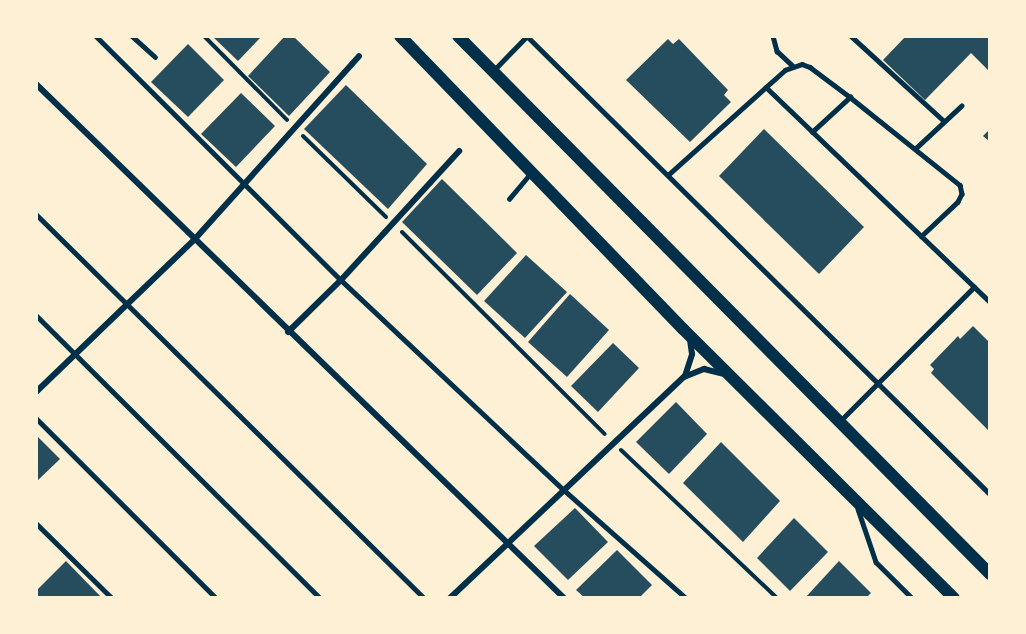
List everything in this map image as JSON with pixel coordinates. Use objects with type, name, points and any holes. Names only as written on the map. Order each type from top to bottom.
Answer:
[{"type":"main road","points":[[400,36],[732,378],[954,598]]},
{"type":"main road","points":[[458,36],[990,574]]},
{"type":"street","points":[[36,392],[194,240],[359,56]]},
{"type":"street","points":[[36,84],[288,332],[564,598]]},
{"type":"street","points":[[288,332],[341,280],[459,151]]},
{"type":"street","points":[[683,328],[689,339],[692,354],[684,377]]},
{"type":"street","points":[[450,598],[684,377],[704,369],[732,378]]},
{"type":"lane","points":[[96,36],[341,280],[564,490],[686,598]]},
{"type":"lane","points":[[132,36],[155,57]]},
{"type":"lane","points":[[493,71],[527,36],[990,494]]},
{"type":"lane","points":[[773,36],[777,51],[792,65],[810,67],[916,148],[960,185],[962,194],[958,202],[922,236]]},
{"type":"lane","points":[[851,36],[944,121]]},
{"type":"lane","points":[[668,175],[792,65]]},
{"type":"lane","points":[[766,87],[990,302]]},
{"type":"lane","points":[[812,132],[850,97]]},
{"type":"lane","points":[[916,148],[961,105]]},
{"type":"lane","points":[[508,199],[532,172]]},
{"type":"lane","points":[[36,214],[424,598]]},
{"type":"lane","points":[[839,422],[974,287]]},
{"type":"lane","points":[[36,315],[320,598]]},
{"type":"lane","points":[[36,418],[216,598]]},
{"type":"lane","points":[[856,501],[876,562],[912,598]]},
{"type":"lane","points":[[36,523],[112,598]]},
{"type":"path","points":[[204,36],[614,443],[777,598]]},
{"type":"building","points":[[212,36],[262,36],[238,61]]},
{"type":"building","points":[[285,36],[293,36],[330,72],[289,116],[248,76]]},
{"type":"building","points":[[906,36],[990,36],[990,72],[971,53],[925,100],[883,60]]},
{"type":"building","points":[[668,39],[673,44],[679,39],[728,90],[724,95],[731,102],[690,142],[626,80]]},
{"type":"building","points":[[188,44],[224,80],[188,117],[151,82]]},
{"type":"building","points":[[346,85],[427,164],[388,209],[304,129]]},
{"type":"building","points":[[241,93],[275,126],[236,167],[201,134]]},
{"type":"building","points":[[764,129],[864,227],[819,274],[719,176]]},
{"type":"building","points":[[990,129],[990,142],[983,136]]},
{"type":"building","points":[[442,179],[517,253],[477,295],[402,222]]},
{"type":"building","points":[[526,255],[567,292],[525,338],[484,301]]},
{"type":"building","points":[[570,294],[609,330],[567,377],[528,342]]},
{"type":"building","points":[[973,326],[990,343],[990,432],[931,373],[934,369],[930,365],[958,336],[960,339]]},
{"type":"building","points":[[613,343],[639,368],[598,412],[571,386]]},
{"type":"building","points":[[676,402],[707,434],[669,474],[636,442]]},
{"type":"building","points":[[36,435],[60,459],[36,482]]},
{"type":"building","points":[[721,442],[780,501],[743,542],[683,483]]},
{"type":"building","points":[[575,508],[608,542],[568,580],[534,546]]},
{"type":"building","points":[[794,518],[828,552],[790,591],[757,558]]},
{"type":"building","points":[[617,550],[652,585],[639,598],[585,598],[576,590]]},
{"type":"building","points":[[66,561],[102,598],[36,598],[36,591]]},
{"type":"building","points":[[839,561],[871,593],[866,598],[805,598]]}]
